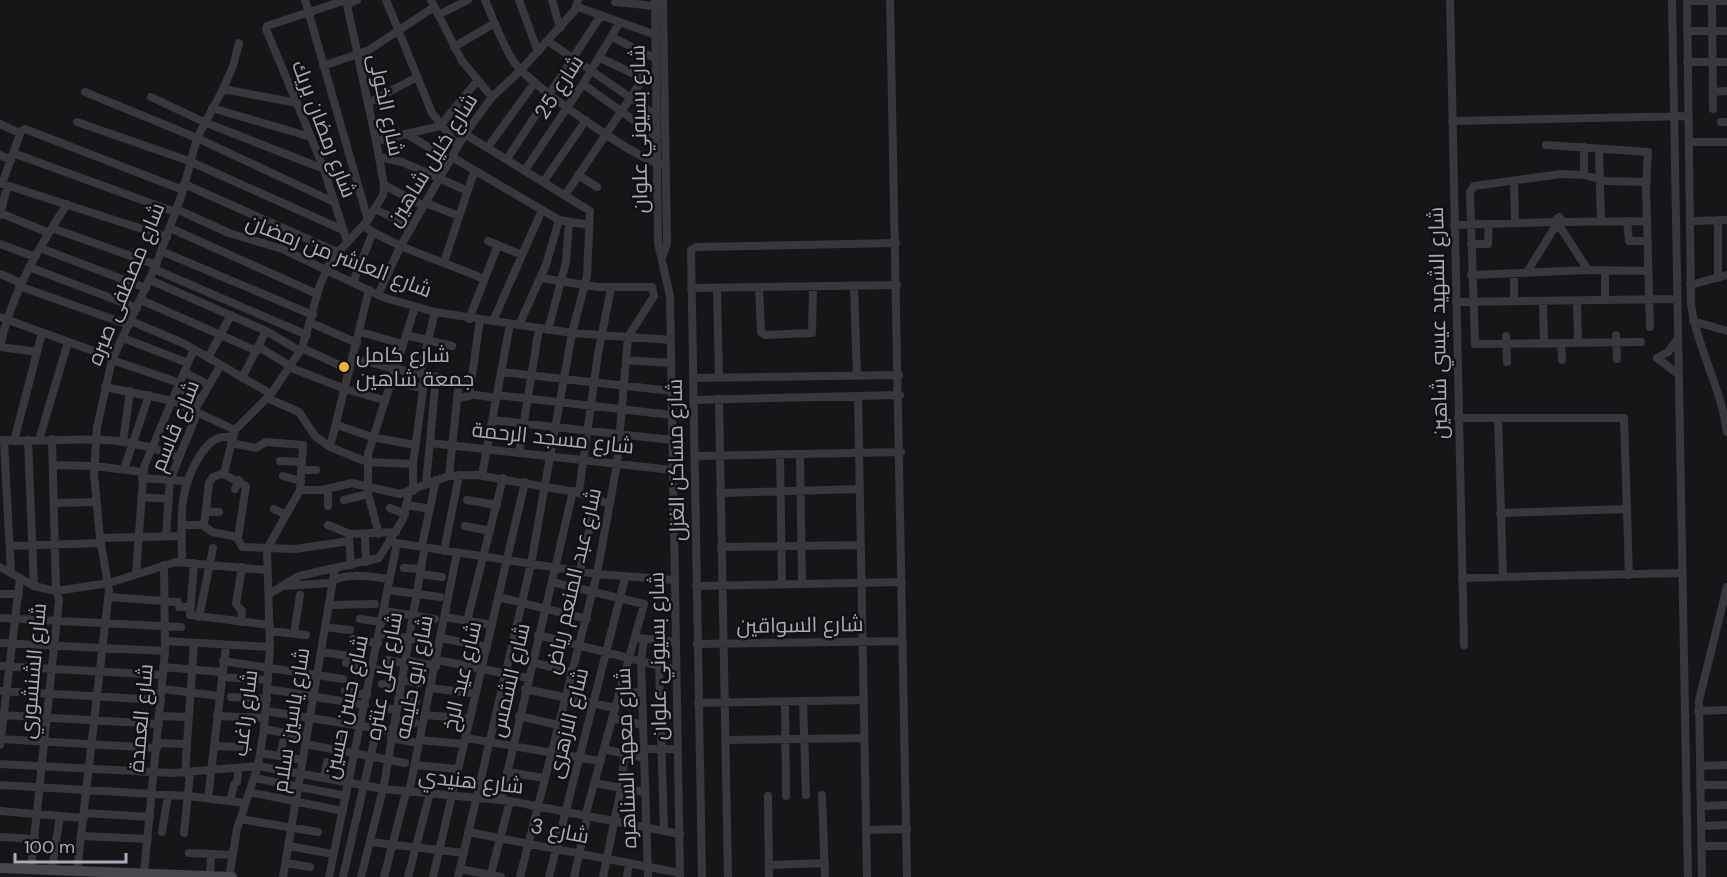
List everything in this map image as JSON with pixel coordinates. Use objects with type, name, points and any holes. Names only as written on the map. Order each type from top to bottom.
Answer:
[{"type":"main road","points":[[0,868],[231,877]]},
{"type":"street","points":[[305,0],[366,223],[373,232],[400,247],[484,279]]},
{"type":"street","points":[[308,12],[357,0]]},
{"type":"street","points":[[386,0],[417,77],[440,126],[458,146]]},
{"type":"street","points":[[323,66],[358,55],[398,32],[434,7],[468,0]]},
{"type":"street","points":[[485,0],[506,47],[521,70],[632,152],[662,165]]},
{"type":"street","points":[[519,0],[538,52]]},
{"type":"street","points":[[552,0],[560,27]]},
{"type":"street","name":"شارع بسيوني علوان","points":[[663,0],[662,165],[658,243],[663,255],[670,296],[680,875]]},
{"type":"street","points":[[890,0],[900,396],[908,877]]},
{"type":"street","name":"شارع الشهيد عيسي شاهين","points":[[1450,0],[1464,645]]},
{"type":"street","points":[[1671,0],[1688,877]]},
{"type":"street","points":[[1712,0],[1713,109]]},
{"type":"street","points":[[615,1],[655,3]]},
{"type":"street","name":"شارع 25","points":[[525,170],[612,38],[616,21],[615,1]]},
{"type":"street","points":[[1727,1],[1686,1],[1690,285],[1693,321],[1719,393],[1727,432]]},
{"type":"street","name":"شارع الخولى","points":[[233,437],[269,396],[290,367],[307,335],[327,268],[337,252],[366,223],[383,195],[384,184],[376,141],[346,2]]},
{"type":"street","points":[[578,3],[601,15],[656,36]]},
{"type":"street","name":"شارع خليل شاهين","points":[[378,295],[400,247],[465,134],[492,97],[538,52],[578,3]]},
{"type":"street","name":"شارع بسيوني علوان","points":[[655,3],[657,137],[662,165]]},
{"type":"street","points":[[434,7],[454,47],[477,81],[492,97]]},
{"type":"street","name":"شارع رمضان بريك","points":[[308,12],[267,26],[266,30],[324,169],[347,241]]},
{"type":"street","points":[[507,159],[601,15]]},
{"type":"street","points":[[454,47],[495,23]]},
{"type":"street","points":[[1687,31],[1727,31]]},
{"type":"street","points":[[612,38],[656,59]]},
{"type":"street","points":[[548,40],[657,116]]},
{"type":"street","name":"شارع مصطفى صبره","points":[[78,871],[109,597],[97,502],[94,466],[95,438],[112,359],[155,267],[184,187],[189,161],[197,138],[224,89],[239,43]]},
{"type":"street","points":[[600,58],[656,84]]},
{"type":"street","points":[[1687,62],[1727,62]]},
{"type":"street","points":[[368,103],[417,77]]},
{"type":"street","points":[[566,194],[578,175],[593,161],[606,134],[643,79]]},
{"type":"street","points":[[376,141],[440,126],[477,81]]},
{"type":"street","points":[[488,147],[535,82]]},
{"type":"street","points":[[583,84],[657,137]]},
{"type":"street","points":[[224,89],[297,103]]},
{"type":"street","points":[[1713,92],[1727,91]]},
{"type":"street","points":[[85,92],[197,138],[334,202]]},
{"type":"street","points":[[151,97],[204,122],[324,169]]},
{"type":"street","points":[[212,108],[311,137]]},
{"type":"street","points":[[1452,121],[1688,116]]},
{"type":"street","points":[[543,181],[586,120]]},
{"type":"street","points":[[78,122],[189,161],[343,231]]},
{"type":"street","points":[[0,124],[20,133]]},
{"type":"street","points":[[307,335],[155,267],[0,214],[3,184],[20,133],[25,129],[184,187],[337,252]]},
{"type":"street","points":[[465,134],[588,208],[589,225],[585,286],[572,333],[531,564],[459,873],[501,877]]},
{"type":"street","points":[[408,135],[559,220],[569,224],[589,225]]},
{"type":"street","points":[[1689,142],[1727,142]]},
{"type":"street","points":[[1546,146],[1648,152],[1647,241],[1650,327]]},
{"type":"street","points":[[1584,147],[1584,175]]},
{"type":"street","points":[[1599,150],[1601,222]]},
{"type":"street","name":"شارع العاشر من رمضان","points":[[0,155],[12,156],[176,210],[228,233],[282,249],[327,268],[378,295],[415,307],[470,319],[572,333],[671,340]]},
{"type":"street","points":[[379,157],[402,162],[468,191]]},
{"type":"street","points":[[444,262],[474,171]]},
{"type":"street","points":[[578,175],[597,187]]},
{"type":"street","points":[[1641,342],[1616,339],[1561,344],[1477,345],[1474,342],[1470,224],[1472,187],[1514,182],[1538,176],[1584,175],[1600,180],[1647,182]]},
{"type":"street","points":[[1514,182],[1515,223]]},
{"type":"street","points":[[3,184],[167,237]]},
{"type":"street","points":[[384,184],[425,205],[459,216]]},
{"type":"street","points":[[37,352],[0,347],[3,319],[29,267],[67,204]]},
{"type":"street","points":[[1527,272],[1558,223],[1558,208]]},
{"type":"street","points":[[375,209],[412,227]]},
{"type":"street","points":[[493,321],[542,210]]},
{"type":"street","points":[[482,475],[502,372],[515,325],[541,278],[559,220]]},
{"type":"street","points":[[1690,285],[1723,276],[1718,220]]},
{"type":"street","points":[[1690,221],[1727,220]]},
{"type":"street","points":[[1628,221],[1629,241],[1647,241]]},
{"type":"street","points":[[1454,225],[1647,221]]},
{"type":"street","points":[[1558,223],[1588,270]]},
{"type":"street","points":[[519,453],[531,375],[543,329],[561,282],[568,251],[569,224]]},
{"type":"street","points":[[1471,244],[1488,244],[1490,224]]},
{"type":"street","points":[[170,228],[318,294]]},
{"type":"street","points":[[353,282],[373,232]]},
{"type":"street","points":[[488,241],[522,255]]},
{"type":"street","name":"شارع مساكن الغزل","points":[[702,877],[690,252],[693,247],[896,243]]},
{"type":"street","points":[[0,244],[35,257]]},
{"type":"street","points":[[470,319],[498,245]]},
{"type":"street","points":[[40,248],[231,315],[350,370]]},
{"type":"street","points":[[161,252],[312,319],[357,343]]},
{"type":"street","points":[[29,267],[137,308]]},
{"type":"street","points":[[1472,275],[1588,270],[1648,271]]},
{"type":"street","points":[[1605,272],[1605,300]]},
{"type":"street","points":[[0,274],[20,284],[130,323],[194,349],[299,412],[315,436],[330,447],[367,462],[413,464]]},
{"type":"street","points":[[1514,274],[1514,301]]},
{"type":"street","points":[[541,278],[585,286],[652,287],[654,296],[670,296]]},
{"type":"street","points":[[691,288],[897,285]]},
{"type":"street","points":[[759,287],[762,333],[776,335],[812,333],[813,286]]},
{"type":"street","points":[[854,286],[857,375]]},
{"type":"street","name":"شارع الشمس","points":[[501,800],[531,662],[584,460],[611,288]]},
{"type":"street","points":[[717,288],[719,377]]},
{"type":"street","points":[[330,447],[369,290]]},
{"type":"street","name":"شارع عبد المنعم رياض","points":[[520,877],[594,591],[617,464],[628,338],[654,296]]},
{"type":"street","points":[[1456,302],[1677,299]]},
{"type":"street","points":[[141,300],[258,349],[290,367],[345,389],[384,400]]},
{"type":"street","points":[[1577,300],[1578,343]]},
{"type":"street","points":[[1543,301],[1544,344]]},
{"type":"street","points":[[379,534],[368,494],[367,462],[372,437],[415,307]]},
{"type":"street","points":[[269,594],[299,576],[366,562],[381,556],[394,543],[396,531],[405,514],[411,491],[423,388],[422,375],[435,312]]},
{"type":"street","points":[[208,358],[231,315]]},
{"type":"street","points":[[3,319],[179,385],[201,399]]},
{"type":"street","points":[[458,398],[468,398],[480,320]]},
{"type":"street","points":[[1693,321],[1727,331]]},
{"type":"street","points":[[242,378],[266,331]]},
{"type":"street","points":[[360,332],[403,344]]},
{"type":"street","points":[[14,441],[42,333]]},
{"type":"street","points":[[406,335],[452,346]]},
{"type":"street","points":[[1506,336],[1507,362]]},
{"type":"street","points":[[123,338],[188,363]]},
{"type":"street","points":[[1616,339],[1617,359]]},
{"type":"street","points":[[1677,340],[1668,352],[1657,358],[1678,374]]},
{"type":"street","points":[[39,440],[68,342]]},
{"type":"street","points":[[1561,344],[1562,360]]},
{"type":"street","points":[[136,574],[143,475],[194,349]]},
{"type":"street","points":[[353,358],[422,375],[459,381],[449,476]]},
{"type":"street","points":[[626,360],[672,363]]},
{"type":"street","name":"شارع قاسم","points":[[165,536],[170,480],[196,416],[196,410],[220,366]]},
{"type":"street","points":[[184,372],[209,385]]},
{"type":"street","points":[[502,372],[672,391]]},
{"type":"street","points":[[693,378],[899,375]]},
{"type":"street","points":[[426,484],[436,377]]},
{"type":"street","points":[[390,381],[423,388]]},
{"type":"street","points":[[105,387],[173,401],[196,410],[233,437],[256,448],[266,442],[302,443],[315,436]]},
{"type":"street","points":[[123,441],[130,391]]},
{"type":"street","points":[[469,394],[672,415]]},
{"type":"street","points":[[124,469],[149,396]]},
{"type":"street","points":[[858,396],[867,877]]},
{"type":"street","points":[[693,400],[900,396]]},
{"type":"street","points":[[718,399],[728,877]]},
{"type":"street","points":[[1458,418],[1624,418],[1629,575]]},
{"type":"street","points":[[1498,418],[1503,578]]},
{"type":"street","points":[[493,420],[672,440]]},
{"type":"street","points":[[337,425],[372,437],[415,445]]},
{"type":"street","points":[[182,562],[185,481],[206,446],[221,437],[233,437]]},
{"type":"street","points":[[223,474],[233,437]]},
{"type":"street","points":[[11,573],[2,441],[95,438],[133,442],[178,457]]},
{"type":"street","name":"شارع الشنشوري","points":[[31,869],[59,599],[56,591],[52,439]]},
{"type":"street","points":[[28,440],[34,586]]},
{"type":"street","points":[[267,549],[301,486],[302,443]]},
{"type":"street","name":"شارع مسجد الرحمة","points":[[430,443],[672,470]]},
{"type":"street","points":[[694,456],[900,452]]},
{"type":"street","points":[[780,454],[782,584]]},
{"type":"street","points":[[800,454],[802,584]]},
{"type":"street","points":[[280,461],[316,470]]},
{"type":"street","points":[[52,465],[124,469],[143,475],[185,481]]},
{"type":"street","points":[[204,525],[208,483],[213,477],[223,474],[239,480],[246,486],[238,538],[242,547],[295,549],[364,534],[396,531]]},
{"type":"street","points":[[444,551],[459,475]]},
{"type":"street","points":[[283,476],[301,486],[328,489],[345,483],[367,485],[392,493],[411,491],[449,476],[482,475],[576,492],[610,504]]},
{"type":"street","points":[[467,621],[503,478]]},
{"type":"street","points":[[235,489],[239,480]]},
{"type":"street","name":"شارع على عنتره","points":[[361,877],[384,789],[387,760],[436,480]]},
{"type":"street","name":"شارع عيد الرخ","points":[[433,877],[525,482]]},
{"type":"street","points":[[328,489],[328,506]]},
{"type":"street","points":[[720,493],[860,489]]},
{"type":"street","points":[[344,500],[368,494]]},
{"type":"street","points":[[141,497],[168,499]]},
{"type":"street","points":[[580,572],[596,499]]},
{"type":"street","points":[[467,500],[497,505]]},
{"type":"street","points":[[54,504],[97,502]]},
{"type":"street","points":[[407,505],[430,509]]},
{"type":"street","points":[[390,508],[405,514]]},
{"type":"street","points":[[274,509],[286,515]]},
{"type":"street","points":[[1500,513],[1627,509]]},
{"type":"street","points":[[206,511],[219,512]]},
{"type":"street","points":[[182,525],[204,525],[212,532],[238,538]]},
{"type":"street","points":[[327,525],[344,530],[348,537],[351,565]]},
{"type":"street","points":[[465,526],[490,531]]},
{"type":"street","points":[[364,534],[366,562]]},
{"type":"street","points":[[10,546],[182,536]]},
{"type":"street","points":[[394,543],[625,578],[675,580]]},
{"type":"street","name":"شارع حسن حسين","points":[[329,877],[380,634],[394,543]]},
{"type":"street","points":[[722,547],[861,544]]},
{"type":"street","points":[[195,617],[211,564],[213,548]]},
{"type":"street","name":"شارع راغب","points":[[231,877],[232,855],[240,819],[258,766],[266,715],[270,647],[267,549]]},
{"type":"street","name":"شارع ابو حليمه","points":[[384,877],[415,765],[416,741],[431,688],[457,553]]},
{"type":"street","points":[[0,567],[34,586],[56,591],[109,584],[164,565],[182,562],[266,570]]},
{"type":"street","points":[[194,563],[189,614],[195,617],[241,622],[306,635]]},
{"type":"street","name":"شارع العمدة","points":[[144,873],[165,651],[164,565]]},
{"type":"street","points":[[241,622],[242,610],[236,604],[242,567]]},
{"type":"street","points":[[404,567],[442,577]]},
{"type":"street","name":"شارع ياسين سلام","points":[[283,877],[335,568]]},
{"type":"street","points":[[1462,578],[1682,573]]},
{"type":"street","points":[[279,587],[333,581],[348,577],[390,579]]},
{"type":"street","name":"شارع الازهرى","points":[[549,877],[604,651],[625,578]]},
{"type":"street","points":[[0,745],[3,691],[10,667],[20,579]]},
{"type":"street","points":[[552,582],[643,603],[594,783],[574,877]]},
{"type":"street","points":[[696,586],[902,582]]},
{"type":"street","points":[[1702,877],[1698,711],[1703,680],[1727,587]]},
{"type":"street","points":[[388,590],[440,597]]},
{"type":"street","points":[[0,594],[18,594]]},
{"type":"street","points":[[294,633],[300,595]]},
{"type":"street","points":[[109,597],[166,601],[189,608]]},
{"type":"street","points":[[498,597],[586,619]]},
{"type":"street","points":[[329,605],[375,604]]},
{"type":"street","points":[[384,611],[435,619]]},
{"type":"street","points":[[445,617],[492,625]]},
{"type":"street","points":[[0,618],[181,627]]},
{"type":"street","points":[[360,619],[382,622]]},
{"type":"street","points":[[325,627],[350,630]]},
{"type":"street","points":[[380,634],[427,641]]},
{"type":"street","points":[[538,635],[676,670]]},
{"type":"street","points":[[441,638],[487,648]]},
{"type":"street","points":[[634,638],[676,642]]},
{"type":"street","points":[[353,639],[378,643]]},
{"type":"street","name":"شارع معهد السناهره","points":[[644,639],[641,661],[648,877]]},
{"type":"street","points":[[165,641],[270,647]]},
{"type":"street","name":"شارع السواقين","points":[[697,644],[903,641]]},
{"type":"street","points":[[0,643],[165,651]]},
{"type":"street","points":[[184,833],[188,796],[187,744],[194,644]]},
{"type":"street","points":[[208,798],[226,646]]},
{"type":"street","points":[[321,652],[384,671]]},
{"type":"street","points":[[388,660],[436,663],[528,678]]},
{"type":"street","points":[[224,661],[343,679]]},
{"type":"street","points":[[531,662],[573,672]]},
{"type":"street","points":[[659,665],[664,831]]},
{"type":"street","points":[[0,666],[101,671],[192,669],[268,680]]},
{"type":"street","points":[[381,684],[420,683]]},
{"type":"street","points":[[431,688],[476,694]]},
{"type":"street","points":[[621,688],[642,694]]},
{"type":"street","points":[[162,689],[219,696]]},
{"type":"street","points":[[268,689],[365,705]]},
{"type":"street","points":[[525,689],[615,708]]},
{"type":"street","points":[[3,691],[161,700]]},
{"type":"street","points":[[345,691],[367,695]]},
{"type":"street","points":[[231,697],[267,699]]},
{"type":"street","points":[[398,699],[416,702]]},
{"type":"street","points":[[698,703],[864,700]]},
{"type":"street","points":[[803,701],[806,795]]},
{"type":"street","points":[[784,702],[786,796]]},
{"type":"street","points":[[380,707],[396,710]]},
{"type":"street","points":[[1698,711],[1727,710]]},
{"type":"street","points":[[2,715],[95,720],[159,720],[189,717]]},
{"type":"street","points":[[217,716],[266,715],[310,718],[361,725],[416,741],[489,742],[600,761]]},
{"type":"street","points":[[425,715],[470,719]]},
{"type":"street","points":[[519,716],[558,725]]},
{"type":"street","points":[[612,718],[643,725]]},
{"type":"street","points":[[395,719],[415,723]]},
{"type":"street","points":[[603,877],[621,788],[628,721]]},
{"type":"street","points":[[264,729],[341,751],[405,763]]},
{"type":"street","points":[[341,751],[343,737]]},
{"type":"street","points":[[725,740],[864,738]]},
{"type":"street","points":[[0,739],[157,746],[187,744]]},
{"type":"street","points":[[343,877],[374,741]]},
{"type":"street","points":[[280,756],[283,742]]},
{"type":"street","points":[[214,746],[240,747]]},
{"type":"street","points":[[604,749],[644,753],[662,749],[678,749]]},
{"type":"street","points":[[261,753],[303,760]]},
{"type":"street","points":[[324,778],[327,762]]},
{"type":"street","name":"شارع هنيدي","points":[[0,764],[155,773],[188,773],[258,766],[384,789],[477,796],[510,801],[680,834]]},
{"type":"street","points":[[415,765],[458,769]]},
{"type":"street","points":[[1700,766],[1727,765]]},
{"type":"street","points":[[230,801],[239,768]]},
{"type":"street","points":[[507,772],[544,778]]},
{"type":"street","points":[[254,778],[346,796]]},
{"type":"street","points":[[594,783],[645,792]]},
{"type":"street","points":[[0,785],[188,796],[245,803]]},
{"type":"street","points":[[1700,785],[1727,785]]},
{"type":"street","points":[[249,792],[343,811]]},
{"type":"street","points":[[408,877],[430,793]]},
{"type":"street","points":[[162,832],[168,795]]},
{"type":"street","points":[[822,795],[825,877]]},
{"type":"street","points":[[768,796],[769,877]]},
{"type":"street","points":[[490,876],[510,801]]},
{"type":"street","points":[[1701,806],[1727,805]]},
{"type":"street","points":[[0,811],[60,816],[150,817]]},
{"type":"street","points":[[52,869],[60,816]]},
{"type":"street","points":[[240,819],[318,832]]},
{"type":"street","points":[[1701,826],[1727,825]]},
{"type":"street","points":[[866,830],[907,829]]},
{"type":"street","name":"شارع 3","points":[[468,832],[680,875]]},
{"type":"street","points":[[82,836],[148,839]]},
{"type":"street","points":[[0,837],[35,839]]},
{"type":"street","points":[[370,842],[464,853]]},
{"type":"street","points":[[289,846],[333,854]]},
{"type":"street","points":[[1702,846],[1727,846]]},
{"type":"street","points":[[189,853],[232,855]]},
{"type":"street","points":[[210,876],[211,854]]},
{"type":"street","points":[[286,863],[310,867]]},
{"type":"street","points":[[627,877],[629,863]]},
{"type":"street","points":[[769,865],[825,863]]},
{"type":"place","name":"شارع كامل جمعة شاهين","points":[[344,367]]}]
